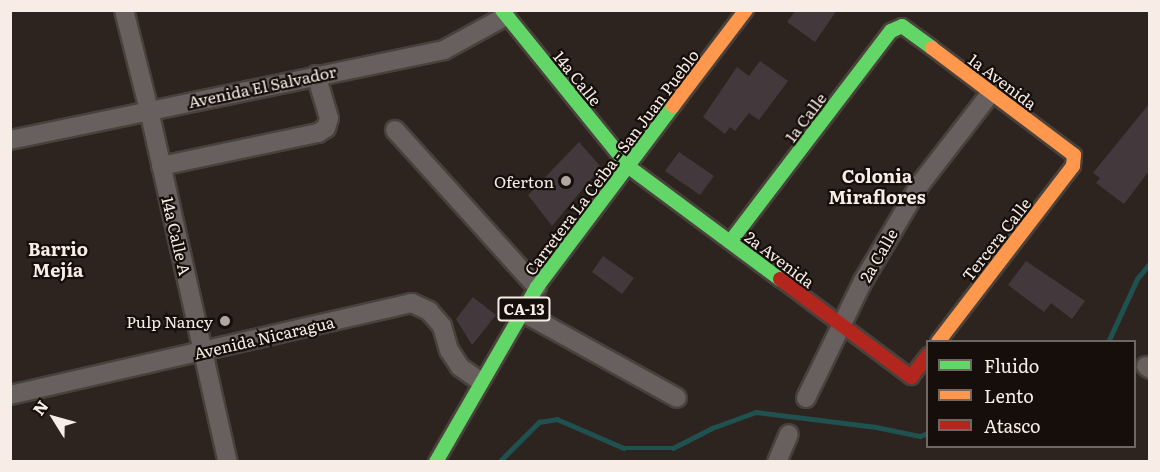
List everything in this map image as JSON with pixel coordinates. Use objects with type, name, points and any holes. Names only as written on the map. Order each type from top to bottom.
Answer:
[{"type":"street","name":"14a Calle A","points":[[124,10],[149,110],[228,462]]},
{"type":"street","name":"Carretera La Ceiba - San Juan Pueblo","points":[[436,462],[480,381],[537,288],[746,10]]},
{"type":"street","name":"Avenida El Salvador","points":[[10,140],[444,50],[504,13]]},
{"type":"street","name":"14a Calle","points":[[504,13],[629,167]]},
{"type":"street","name":"1a Calle","points":[[730,242],[891,31],[902,26],[913,32]]},
{"type":"street","name":"1a Avenida","points":[[913,32],[990,94],[1074,155]]},
{"type":"street","points":[[161,166],[318,133],[326,128],[329,118],[316,75]]},
{"type":"street","name":"2a Calle","points":[[806,398],[840,326],[921,183],[990,94]]},
{"type":"street","points":[[395,130],[537,288]]},
{"type":"street","name":"Tercera Calle","points":[[940,340],[1073,166],[1074,155]]},
{"type":"street","name":"2a Avenida","points":[[629,167],[911,377],[926,356]]},
{"type":"street","name":"Avenida Nicaragua","points":[[10,395],[412,303],[429,311],[442,326],[449,350],[460,367],[480,381]]},
{"type":"street","points":[[522,312],[677,398]]},
{"type":"street","points":[[777,462],[789,434]]},
{"type":"building","points":[[796,10],[837,10],[815,42],[787,22]]},
{"type":"building","points":[[760,61],[788,81],[759,120],[749,113],[735,131],[730,127],[725,134],[703,117],[737,67],[749,76]]},
{"type":"building","points":[[1149,104],[1149,171],[1124,204],[1096,183],[1100,178],[1093,173]]},
{"type":"building","name":"Oferton","points":[[579,142],[601,167],[552,226],[528,195]]},
{"type":"building","points":[[679,152],[714,176],[700,195],[665,171]]},
{"type":"building","points":[[603,256],[634,278],[622,294],[592,272]]},
{"type":"building","points":[[1026,261],[1085,301],[1072,319],[1051,303],[1044,312],[1008,285]]},
{"type":"building","points":[[473,297],[496,315],[472,345],[456,319]]},
{"type":"waterway","points":[[1109,340],[1137,279],[1150,263]]},
{"type":"waterway","points":[[499,462],[539,422],[557,419],[624,448],[673,448],[712,428],[756,412],[876,427],[920,436],[926,434]]},
{"type":"traffic: fast","points":[[502,10],[629,167],[780,279]]},
{"type":"traffic: fast","points":[[730,242],[891,31],[902,26],[932,48]]},
{"type":"traffic: fast","points":[[436,462],[537,287],[673,106]]},
{"type":"traffic: slow","points":[[673,106],[746,10]]},
{"type":"traffic: slow","points":[[932,48],[1074,155],[1073,166],[940,340]]},
{"type":"traffic: jam","points":[[780,279],[911,377],[926,358]]},
{"type":"place","name":"Oferton","points":[[566,181]]},
{"type":"place","name":"Pulp Nancy","points":[[225,321]]},
{"type":"district","name":"Colonia Miraflores","points":[[877,187]]},
{"type":"district","name":"Barrio Mejía","points":[[58,260]]}]
